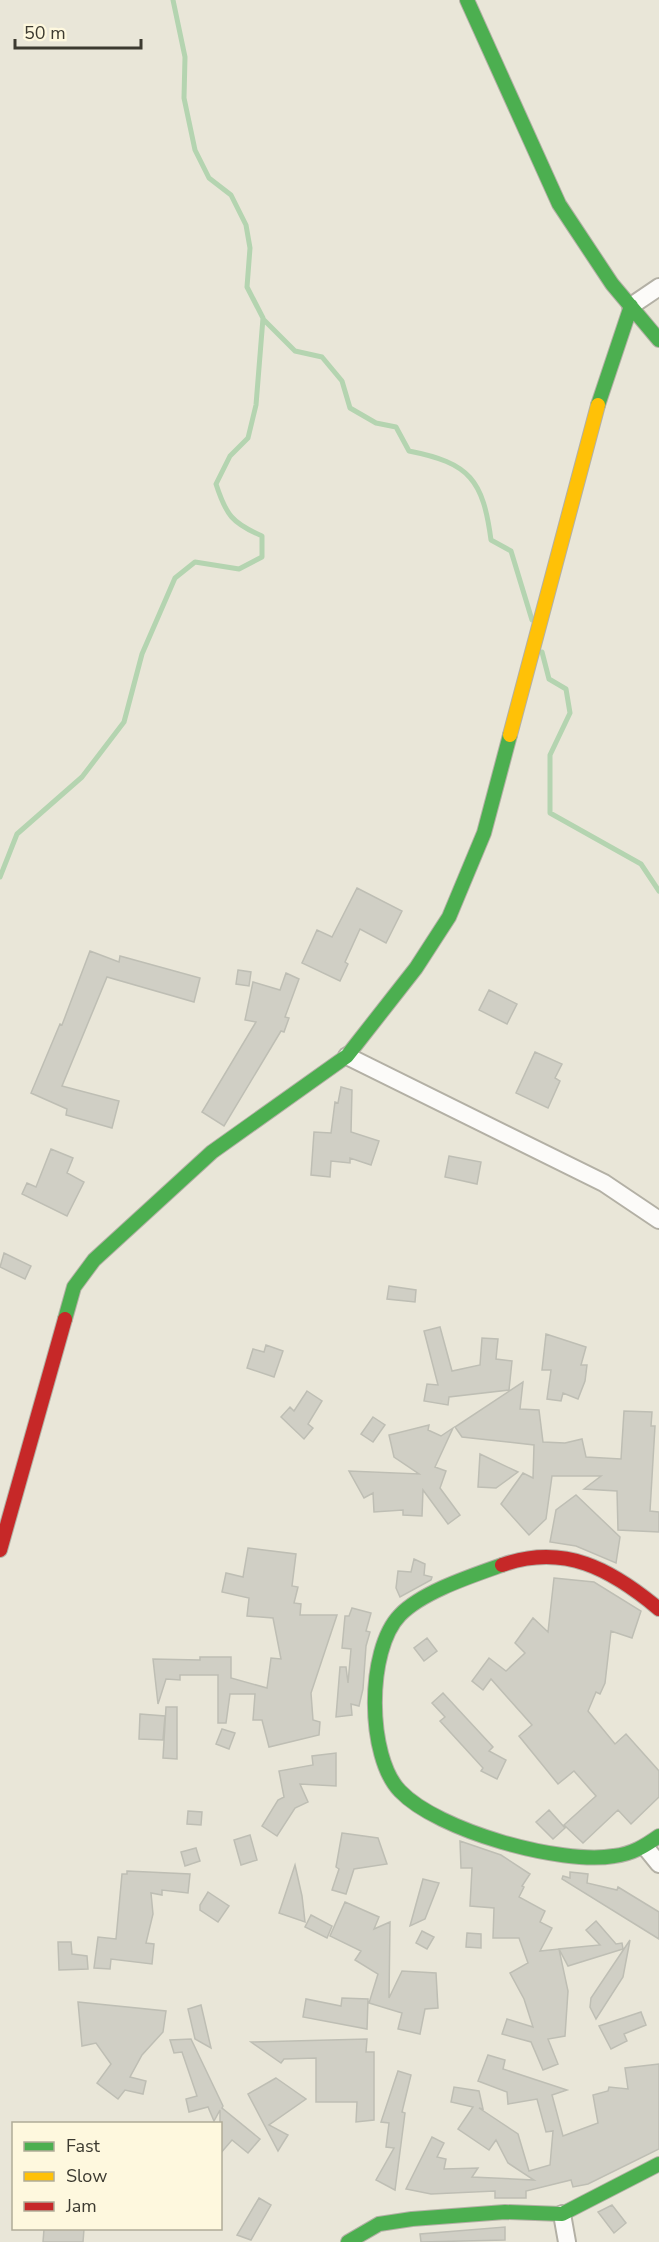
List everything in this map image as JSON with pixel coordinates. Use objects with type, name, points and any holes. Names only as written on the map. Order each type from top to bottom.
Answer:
[{"type":"street","points":[[467,0],[559,204],[612,284],[659,340]]},
{"type":"street","points":[[0,1550],[74,1287],[94,1260],[212,1152],[346,1056],[416,968],[449,917],[484,833],[603,387],[631,306],[659,287]]},
{"type":"street","points":[[346,1056],[604,1183],[659,1220]]},
{"type":"street","points":[[659,1609],[626,1582],[593,1568],[563,1558],[545,1555],[517,1560],[432,1594],[396,1620],[379,1660],[376,1695],[377,1735],[390,1778],[404,1796],[426,1812],[508,1843],[566,1857],[619,1855],[646,1848],[659,1836]]},
{"type":"street","points":[[646,1848],[659,1864]]},
{"type":"street","points":[[348,2242],[379,2224],[412,2219],[505,2212],[562,2214],[659,2164]]},
{"type":"street","points":[[562,2214],[567,2242]]},
{"type":"building","points":[[357,888],[402,911],[386,943],[360,929],[345,962],[348,964],[340,981],[302,963],[317,930],[332,937]]},
{"type":"building","points":[[90,951],[119,962],[120,956],[200,978],[194,1002],[107,977],[62,1086],[119,1101],[112,1128],[66,1115],[67,1109],[31,1093],[60,1024],[62,1025]]},
{"type":"building","points":[[238,970],[251,972],[249,986],[236,984]]},
{"type":"building","points":[[286,973],[299,979],[285,1017],[289,1018],[284,1032],[281,1031],[224,1126],[202,1112],[256,1022],[245,1020],[253,982],[280,990]]},
{"type":"building","points":[[489,990],[517,1004],[507,1024],[479,1010]]},
{"type":"building","points":[[535,1052],[562,1064],[555,1078],[560,1081],[548,1108],[516,1093]]},
{"type":"building","points":[[341,1087],[352,1090],[351,1132],[379,1141],[371,1165],[350,1158],[350,1163],[331,1161],[330,1177],[311,1175],[314,1132],[331,1133],[335,1102],[338,1103]]},
{"type":"building","points":[[51,1149],[73,1158],[67,1173],[84,1182],[67,1216],[22,1194],[27,1183],[36,1187]]},
{"type":"building","points":[[449,1156],[481,1162],[477,1184],[445,1177]]},
{"type":"building","points":[[4,1253],[31,1266],[25,1279],[0,1267]]},
{"type":"building","points":[[389,1286],[416,1290],[415,1302],[387,1299]]},
{"type":"building","points":[[440,1327],[452,1371],[480,1365],[482,1338],[498,1339],[496,1359],[512,1361],[509,1390],[449,1397],[448,1405],[424,1401],[427,1384],[438,1385],[424,1331]]},
{"type":"building","points":[[546,1334],[586,1347],[581,1365],[587,1365],[585,1381],[578,1399],[563,1393],[561,1401],[547,1399],[551,1370],[542,1370]]},
{"type":"building","points":[[266,1345],[283,1351],[274,1377],[247,1368],[253,1349],[264,1352]]},
{"type":"building","points":[[523,1382],[520,1409],[539,1410],[543,1442],[565,1443],[582,1439],[586,1457],[621,1459],[624,1411],[652,1412],[651,1426],[655,1426],[650,1511],[659,1512],[659,1532],[618,1530],[617,1491],[584,1489],[601,1476],[552,1476],[546,1519],[529,1535],[501,1504],[523,1473],[533,1478],[534,1445],[462,1437],[455,1427]]},
{"type":"building","points":[[307,1391],[322,1401],[308,1424],[313,1428],[304,1439],[281,1417],[290,1407],[294,1411]]},
{"type":"building","points":[[373,1417],[385,1425],[373,1442],[361,1434]]},
{"type":"building","points":[[429,1425],[428,1430],[441,1436],[453,1428],[435,1467],[446,1471],[440,1488],[460,1515],[448,1524],[423,1490],[422,1516],[403,1515],[403,1510],[374,1512],[373,1493],[364,1498],[349,1471],[419,1474],[394,1457],[389,1435]]},
{"type":"building","points":[[480,1454],[518,1472],[496,1488],[478,1487]]},
{"type":"building","points":[[576,1495],[620,1537],[616,1563],[576,1546],[550,1542],[556,1510]]},
{"type":"building","points":[[248,1548],[296,1554],[292,1586],[298,1587],[294,1603],[301,1604],[300,1615],[337,1615],[311,1693],[313,1720],[320,1722],[319,1735],[269,1747],[262,1720],[253,1720],[255,1694],[230,1694],[226,1723],[218,1723],[218,1675],[180,1675],[180,1680],[166,1679],[158,1704],[153,1659],[200,1660],[200,1657],[231,1657],[231,1678],[267,1688],[271,1658],[281,1659],[273,1618],[247,1616],[249,1598],[222,1592],[226,1573],[243,1577]]},
{"type":"building","points":[[414,1559],[425,1564],[424,1575],[432,1577],[431,1580],[400,1597],[396,1588],[398,1571],[411,1572]]},
{"type":"building","points":[[554,1578],[594,1582],[641,1611],[632,1638],[611,1631],[605,1683],[600,1694],[596,1692],[588,1711],[615,1744],[626,1734],[659,1771],[659,1797],[631,1824],[618,1810],[583,1843],[564,1825],[596,1796],[574,1771],[558,1784],[519,1736],[532,1725],[491,1679],[483,1690],[472,1681],[489,1658],[506,1671],[525,1653],[515,1643],[533,1618],[548,1632]]},
{"type":"building","points":[[352,1608],[371,1613],[366,1631],[370,1632],[366,1646],[363,1689],[359,1706],[351,1704],[352,1715],[336,1717],[340,1667],[346,1667],[348,1683],[351,1649],[342,1648],[345,1616],[349,1616]]},
{"type":"building","points":[[427,1638],[437,1651],[424,1661],[414,1648]]},
{"type":"building","points":[[443,1693],[493,1747],[489,1751],[506,1760],[497,1779],[481,1771],[483,1768],[440,1721],[445,1717],[432,1703]]},
{"type":"building","points":[[166,1707],[177,1707],[177,1759],[163,1758]]},
{"type":"building","points":[[140,1714],[165,1716],[163,1740],[139,1739]]},
{"type":"building","points":[[222,1729],[235,1733],[229,1749],[216,1744]]},
{"type":"building","points":[[336,1753],[336,1786],[300,1784],[308,1802],[295,1808],[277,1836],[262,1826],[278,1800],[284,1797],[279,1771],[313,1765],[312,1756]]},
{"type":"building","points":[[549,1810],[565,1828],[553,1839],[536,1822]]},
{"type":"building","points":[[188,1811],[202,1812],[201,1825],[187,1824]]},
{"type":"building","points":[[342,1833],[378,1838],[387,1864],[354,1869],[346,1894],[332,1890],[339,1869],[336,1867]]},
{"type":"building","points":[[250,1835],[257,1860],[241,1865],[234,1840]]},
{"type":"building","points":[[460,1841],[501,1855],[530,1874],[522,1886],[524,1887],[519,1897],[545,1911],[540,1922],[552,1928],[540,1951],[559,1949],[568,1991],[565,2036],[548,2039],[558,2064],[543,2070],[531,2042],[502,2034],[507,2019],[533,2027],[524,1999],[510,1973],[528,1963],[519,1938],[493,1938],[494,1908],[470,1906],[472,1868],[461,1868]]},
{"type":"building","points":[[196,1848],[200,1861],[185,1866],[181,1852]]},
{"type":"building","points":[[295,1865],[302,1896],[305,1922],[279,1913]]},
{"type":"building","points":[[127,1871],[190,1874],[188,1893],[162,1890],[162,1895],[151,1893],[153,1914],[146,1943],[154,1944],[152,1964],[111,1959],[110,1969],[94,1968],[98,1937],[116,1939],[122,1874],[127,1874]]},
{"type":"building","points":[[570,1872],[588,1874],[587,1883],[617,1890],[618,1887],[659,1912],[659,1939],[562,1879],[563,1876],[570,1878]]},
{"type":"building","points":[[423,1879],[439,1883],[425,1919],[410,1926]]},
{"type":"building","points":[[208,1892],[229,1906],[218,1922],[200,1910],[200,1905]]},
{"type":"building","points":[[345,1902],[379,1917],[374,1929],[390,1922],[389,1998],[402,1971],[436,1973],[438,2008],[425,2009],[420,2034],[398,2029],[402,2013],[369,2003],[378,1974],[355,1960],[361,1951],[330,1936]]},
{"type":"building","points":[[311,1915],[332,1926],[327,1938],[305,1927]]},
{"type":"building","points":[[596,1921],[616,1944],[622,1943],[623,1949],[568,1966],[559,1949],[600,1945],[586,1930]]},
{"type":"building","points":[[422,1931],[434,1937],[427,1949],[416,1943]]},
{"type":"building","points":[[467,1933],[481,1934],[481,1948],[466,1947]]},
{"type":"building","points":[[630,1940],[623,1977],[596,2019],[590,2007],[591,1998]]},
{"type":"building","points":[[58,1942],[71,1942],[72,1954],[87,1956],[88,1969],[59,1970]]},
{"type":"building","points":[[342,1998],[368,1999],[367,2029],[303,2017],[306,1999],[341,2006]]},
{"type":"building","points":[[78,2002],[166,2011],[163,2032],[142,2055],[130,2077],[146,2081],[143,2094],[125,2090],[118,2099],[97,2083],[111,2064],[96,2043],[82,2046]]},
{"type":"building","points":[[201,2005],[211,2048],[195,2039],[188,2009]]},
{"type":"building","points":[[641,2012],[646,2025],[624,2034],[627,2041],[611,2049],[599,2026]]},
{"type":"building","points":[[191,2039],[222,2108],[260,2139],[248,2153],[232,2140],[222,2152],[220,2110],[214,2121],[208,2107],[189,2112],[186,2099],[197,2096],[182,2052],[174,2053],[170,2040]]},
{"type":"building","points":[[367,2039],[366,2052],[374,2052],[374,2120],[356,2122],[357,2102],[316,2102],[316,2058],[284,2059],[281,2063],[251,2042]]},
{"type":"building","points":[[488,2055],[505,2060],[503,2069],[567,2090],[552,2095],[563,2136],[598,2123],[593,2095],[608,2091],[609,2087],[628,2089],[625,2068],[659,2064],[659,2149],[588,2184],[573,2187],[571,2180],[526,2191],[526,2198],[495,2198],[495,2191],[431,2194],[406,2189],[432,2137],[444,2143],[437,2157],[446,2159],[444,2169],[478,2168],[472,2177],[534,2180],[508,2163],[496,2140],[489,2150],[458,2129],[473,2107],[451,2102],[454,2087],[479,2091],[483,2109],[479,2108],[518,2134],[529,2171],[550,2165],[553,2131],[546,2132],[537,2099],[508,2104],[507,2092],[478,2081]]},
{"type":"building","points":[[398,2071],[411,2075],[402,2112],[405,2113],[395,2190],[376,2180],[394,2148],[386,2147],[389,2123],[381,2122]]},
{"type":"building","points":[[276,2078],[306,2099],[269,2125],[288,2135],[278,2151],[248,2094]]},
{"type":"building","points":[[259,2198],[271,2205],[251,2240],[237,2235]]},
{"type":"building","points":[[612,2205],[626,2223],[614,2233],[598,2212]]},
{"type":"building","points":[[505,2227],[505,2240],[421,2242],[420,2234]]},
{"type":"building","points":[[44,2230],[84,2230],[83,2242],[43,2242]]},
{"type":"waterway","points":[[0,877],[17,834],[82,777],[124,722],[142,654],[175,578],[195,562],[239,569],[262,557],[262,536],[231,517],[216,484],[230,456],[248,438],[256,405],[263,318],[247,287],[250,248],[246,225],[231,195],[209,178],[195,150],[184,98],[185,57],[173,0]]},
{"type":"waterway","points":[[263,319],[295,351],[322,357],[342,381],[350,408],[376,423],[396,427],[409,451],[446,462],[460,469],[470,478],[483,502],[491,540],[511,551],[532,620]]},
{"type":"waterway","points":[[542,652],[549,679],[566,689],[570,713],[550,755],[550,813],[641,864],[659,891]]},
{"type":"traffic: fast","points":[[467,0],[559,204],[612,284],[659,340]]},
{"type":"traffic: fast","points":[[598,405],[631,306]]},
{"type":"traffic: fast","points":[[65,1319],[74,1287],[94,1260],[212,1152],[347,1056],[416,968],[449,917],[484,833],[510,735]]},
{"type":"traffic: fast","points":[[502,1565],[421,1599],[400,1615],[389,1631],[381,1652],[376,1677],[375,1703],[381,1754],[389,1775],[400,1791],[418,1806],[442,1819],[470,1832],[533,1850],[564,1855],[614,1856],[638,1849],[659,1836]]},
{"type":"traffic: fast","points":[[348,2242],[379,2224],[412,2219],[505,2212],[562,2214],[659,2164]]},
{"type":"traffic: slow","points":[[510,735],[598,405]]},
{"type":"traffic: jam","points":[[0,1550],[65,1319]]},
{"type":"traffic: jam","points":[[502,1565],[546,1557],[586,1564],[623,1582],[659,1609]]}]
